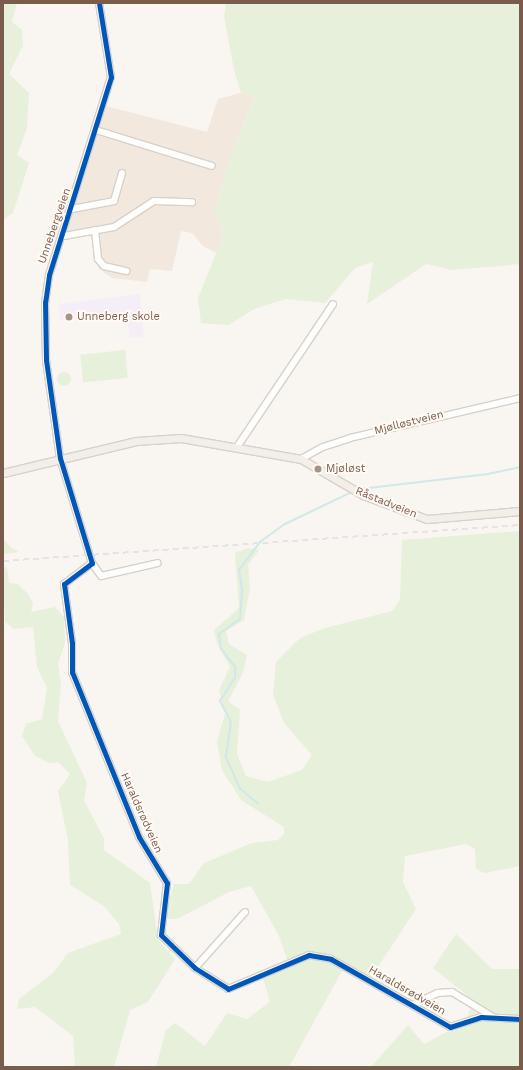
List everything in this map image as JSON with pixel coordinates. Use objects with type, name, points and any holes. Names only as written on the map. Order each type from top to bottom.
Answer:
[{"type":"main road","name":"Råstadveien","points":[[3,473],[60,458],[155,439],[192,439],[301,459],[362,495],[427,519],[520,512]]},
{"type":"street","name":"Unnebergveien","points":[[60,458],[47,375],[45,302],[49,275],[64,236],[111,77],[100,3]]},
{"type":"street","points":[[96,130],[212,166]]},
{"type":"street","name":"Unnebergveien","points":[[72,208],[114,201],[122,173]]},
{"type":"street","name":"Unnebergveien","points":[[64,236],[114,227],[154,201],[192,202]]},
{"type":"street","points":[[96,230],[98,259],[104,266],[126,271]]},
{"type":"street","points":[[237,447],[334,304]]},
{"type":"street","name":"Mjølløstveien","points":[[301,459],[350,438],[520,398]]},
{"type":"street","points":[[60,458],[92,563],[101,576],[158,563]]},
{"type":"street","name":"Haraldsrødveien","points":[[92,563],[64,584],[72,643],[72,672],[139,837],[167,883],[161,935],[195,968],[228,989],[309,955],[320,956],[414,1004],[450,1027],[471,1019],[493,1017],[520,1019]]},
{"type":"street","points":[[195,968],[245,912]]},
{"type":"street","points":[[414,1004],[438,993],[452,992],[493,1017]]},
{"type":"shaded area","points":[[241,93],[255,96],[228,165],[215,211],[224,234],[217,253],[203,246],[192,233],[181,231],[172,271],[150,269],[147,282],[112,278],[98,268],[91,234],[67,232],[106,106],[207,132],[218,99]]},
{"type":"shaded area","name":"Unneberg skole","points":[[140,294],[144,337],[130,338],[127,319],[134,318],[132,309],[125,313],[60,320],[59,304]]},
{"type":"green space","points":[[3,3],[17,3],[12,22],[22,30],[23,45],[9,74],[29,93],[27,128],[17,155],[29,163],[13,213],[3,220]]},
{"type":"green space","points":[[226,3],[520,3],[520,264],[452,270],[426,264],[367,304],[373,262],[355,268],[325,303],[286,299],[254,309],[229,325],[201,323],[198,298],[224,234],[215,211],[228,165],[255,97],[241,93],[234,70],[224,16]]},
{"type":"green space","name":"Unneberg skole","points":[[125,350],[128,378],[83,383],[80,355]]},
{"type":"green space","points":[[64,372],[69,374],[71,379],[69,384],[64,386],[59,384],[57,379],[59,374]]},
{"type":"green space","points":[[520,531],[520,866],[485,873],[476,869],[475,849],[466,844],[405,856],[403,882],[416,909],[370,979],[342,971],[289,1067],[156,1067],[166,1030],[175,1023],[205,1046],[227,1013],[247,1019],[270,1002],[263,978],[288,961],[279,936],[251,886],[229,892],[177,919],[164,919],[174,884],[189,884],[204,863],[252,843],[278,840],[284,834],[284,827],[241,800],[222,770],[217,741],[225,714],[219,690],[230,667],[217,643],[214,630],[239,608],[235,553],[248,548],[259,550],[248,565],[250,588],[244,620],[226,631],[229,644],[247,655],[243,673],[228,701],[240,710],[237,754],[246,776],[268,782],[302,770],[312,755],[284,723],[273,694],[276,662],[300,638],[325,628],[392,611],[400,600],[402,540]]},
{"type":"green space","points":[[3,539],[12,548],[19,552],[3,554]]},
{"type":"green space","points":[[7,567],[9,583],[18,584],[28,594],[33,604],[31,612],[55,607],[64,617],[65,643],[58,664],[61,684],[58,721],[87,783],[84,800],[104,839],[104,850],[150,883],[158,940],[175,959],[148,1002],[130,1010],[114,1067],[75,1067],[73,1036],[35,1007],[17,1009],[19,999],[53,973],[68,953],[121,934],[119,924],[104,906],[70,885],[68,840],[58,791],[70,774],[58,762],[49,763],[35,756],[22,736],[26,724],[42,719],[47,688],[37,667],[33,627],[14,629],[5,622],[3,568]]},
{"type":"green space","points":[[456,934],[492,969],[520,969],[520,1067],[371,1067],[408,1025],[424,1044],[466,1022],[473,1000],[433,968]]},
{"type":"waterway","points":[[360,489],[488,474],[520,467]]},
{"type":"waterway","points":[[258,804],[240,789],[226,757],[231,722],[220,701],[235,678],[235,667],[221,649],[219,634],[240,619],[242,589],[239,570],[260,542],[285,524],[352,492]]},
{"type":"railway","points":[[3,561],[520,525]]},
{"type":"cycle path","points":[[99,3],[111,77],[49,275],[45,302],[46,360],[60,458],[92,563],[64,584],[72,643],[72,672],[139,837],[167,883],[161,935],[195,968],[228,989],[309,955],[331,959],[450,1027],[481,1017],[520,1019]]},
{"type":"place","name":"Unneberg skole","points":[[69,317]]},
{"type":"place","name":"Mjøløst","points":[[318,469]]}]
